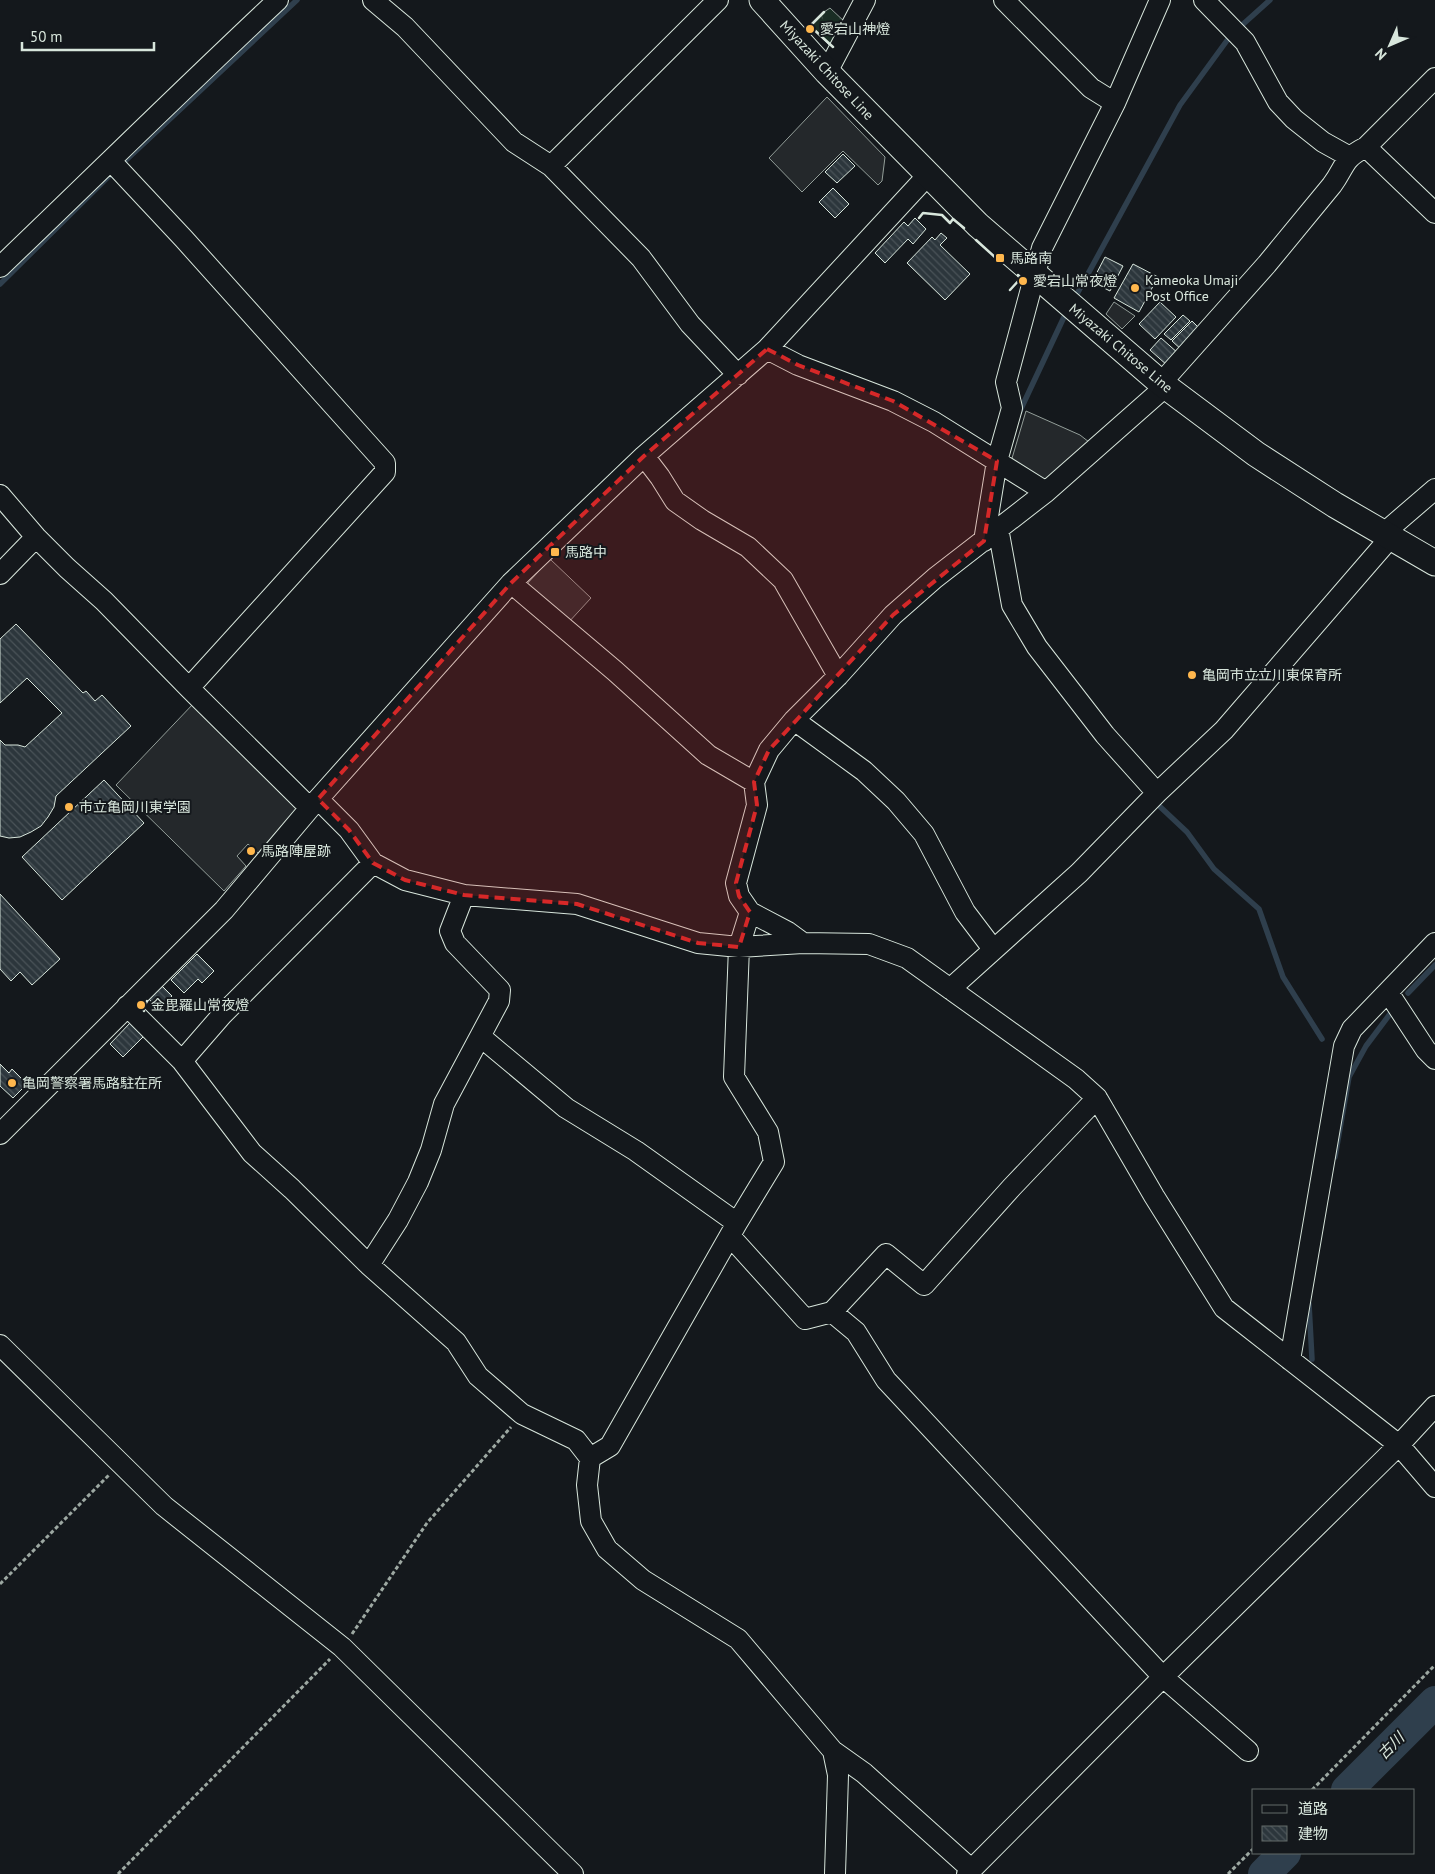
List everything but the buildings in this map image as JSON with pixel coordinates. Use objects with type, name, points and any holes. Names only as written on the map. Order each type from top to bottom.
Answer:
[{"type":"main road","name":"Miyazaki Chitose Line","points":[[762,0],[828,72],[978,225],[1163,385],[1256,454],[1335,505],[1435,563]]},
{"type":"street","points":[[0,267],[116,166],[190,83],[278,0]]},
{"type":"street","points":[[373,0],[405,27],[514,142],[551,166],[641,258],[690,324],[738,375]]},
{"type":"street","points":[[551,166],[718,0]]},
{"type":"street","points":[[828,72],[865,0]]},
{"type":"street","points":[[1004,0],[1091,88],[1115,104]]},
{"type":"street","points":[[1157,793],[1105,735],[1037,648],[1012,605],[991,534],[997,461],[1012,408],[1006,382],[1042,248],[1115,104],[1160,0]]},
{"type":"street","points":[[1204,0],[1245,42],[1278,102],[1294,119],[1323,142],[1358,152],[1435,213]]},
{"type":"street","points":[[803,943],[788,932],[750,912],[739,896],[736,883],[758,805],[754,782],[770,750],[794,720],[838,676],[893,615],[935,578],[1046,492],[1163,385],[1332,185],[1341,173],[1345,162],[1358,152],[1435,78]]},
{"type":"street","points":[[116,166],[385,463],[385,472],[189,688]]},
{"type":"street","points":[[0,1134],[224,910],[314,803],[511,582],[644,456],[767,349],[928,175]]},
{"type":"street","points":[[767,349],[798,365],[893,400],[934,422],[1046,492]]},
{"type":"street","points":[[644,456],[660,476],[675,501],[702,520],[748,547],[783,580],[838,676]]},
{"type":"street","points":[[950,989],[1079,873],[1157,793],[1224,730],[1387,536],[1435,489]]},
{"type":"street","points":[[0,495],[36,537],[104,601],[189,688],[314,803],[349,830],[373,863],[406,880],[464,896],[577,904],[698,942],[740,947],[803,943],[869,944],[907,958],[1076,1079],[1098,1098],[1154,1196],[1224,1308],[1399,1445],[1435,1487]]},
{"type":"street","points":[[0,574],[36,537]]},
{"type":"street","points":[[511,582],[616,671],[708,755],[754,782]]},
{"type":"street","points":[[794,720],[864,771],[896,801],[924,834],[965,912],[993,949]]},
{"type":"street","points":[[182,1061],[222,1015],[373,863]]},
{"type":"street","points":[[369,1265],[398,1220],[418,1182],[431,1150],[444,1104],[499,1000],[500,990],[455,943],[450,931],[464,896]]},
{"type":"street","points":[[590,1458],[610,1446],[774,1162],[768,1132],[734,1077],[740,947],[750,912]]},
{"type":"street","points":[[1290,1360],[1344,1046],[1352,1030],[1435,942]]},
{"type":"street","points":[[1388,992],[1426,1050],[1435,1059]]},
{"type":"street","points":[[127,1006],[182,1061],[252,1153],[292,1189],[369,1265],[456,1342],[478,1376],[522,1414],[576,1440],[590,1458],[587,1485],[591,1521],[607,1549],[643,1580],[738,1640],[833,1751],[864,1773],[969,1872],[1399,1445],[1435,1406]]},
{"type":"street","points":[[481,1037],[566,1108],[636,1150],[734,1230],[806,1319],[832,1312],[886,1254],[924,1284],[1012,1186],[1098,1098]]},
{"type":"street","points":[[832,1312],[856,1332],[886,1380],[1163,1678],[1248,1752]]},
{"type":"street","points":[[0,1345],[164,1506],[342,1647],[573,1874]]},
{"type":"street","points":[[833,1751],[838,1775],[834,1874]]},
{"type":"path","points":[[0,1584],[120,1464]]},
{"type":"path","points":[[1313,1789],[1435,1665]]},
{"type":"path","points":[[1228,1874],[1252,1850]]},
{"type":"highlighted area","points":[[767,349],[798,365],[893,401],[997,461],[984,541],[893,615],[769,750],[754,782],[757,805],[736,883],[739,896],[750,912],[739,947],[698,943],[577,904],[464,895],[405,880],[373,863],[349,830],[318,799],[511,583],[644,456]]},
{"type":"green space","points":[[830,8],[846,23],[832,48],[810,26]]},
{"type":"shaded area","points":[[827,97],[885,157],[882,181],[878,185],[843,151],[802,192],[769,158]]},
{"type":"shaded area","points":[[1114,302],[1135,316],[1122,329],[1106,314]]},
{"type":"shaded area","points":[[1026,411],[1080,435],[1089,442],[1043,484],[1010,465]]},
{"type":"shaded area","points":[[550,559],[591,598],[567,624],[526,585]]},
{"type":"shaded area","points":[[194,703],[300,805],[258,853],[248,844],[237,856],[246,866],[224,891],[116,785]]},
{"type":"waterway","points":[[0,284],[110,175],[297,0]]},
{"type":"waterway","points":[[1077,294],[1180,105],[1231,35],[1270,0]]},
{"type":"waterway","points":[[1019,413],[1064,317]]},
{"type":"waterway","points":[[1155,802],[1187,832],[1214,869],[1259,909],[1283,977],[1322,1039]]},
{"type":"waterway","points":[[1408,993],[1435,965]]},
{"type":"waterway","points":[[1335,1157],[1349,1077],[1366,1046],[1390,1014]]},
{"type":"waterway","points":[[1309,1304],[1312,1359]]},
{"type":"waterway","name":"古川","points":[[1348,1789],[1435,1702]]},
{"type":"waterway","name":"古川","points":[[1264,1874],[1284,1854]]},
{"type":"wall","points":[[824,12],[810,26],[833,47]]},
{"type":"wall","points":[[919,218],[923,213],[942,215],[950,223],[953,219],[964,228]]},
{"type":"wall","points":[[976,240],[997,259]]},
{"type":"wall","points":[[1010,290],[1021,278],[1018,275]]},
{"type":"wall","points":[[144,1011],[143,1009],[147,1001]]},
{"type":"place","name":"愛宕山神燈","points":[[810,29]]},
{"type":"place","name":"馬路南","points":[[1000,258]]},
{"type":"place","name":"愛宕山常夜燈","points":[[1023,281]]},
{"type":"place","name":"Kameoka Umaji Post Office","points":[[1135,288]]},
{"type":"place","name":"馬路中","points":[[555,552]]},
{"type":"place","name":"亀岡市立立川東保育所","points":[[1192,675]]},
{"type":"place","name":"市立亀岡川東学園","points":[[69,807]]},
{"type":"place","name":"馬路陣屋跡","points":[[251,851]]},
{"type":"place","name":"金毘羅山常夜燈","points":[[141,1005]]},
{"type":"place","name":"亀岡警察署馬路駐在所","points":[[12,1083]]}]
